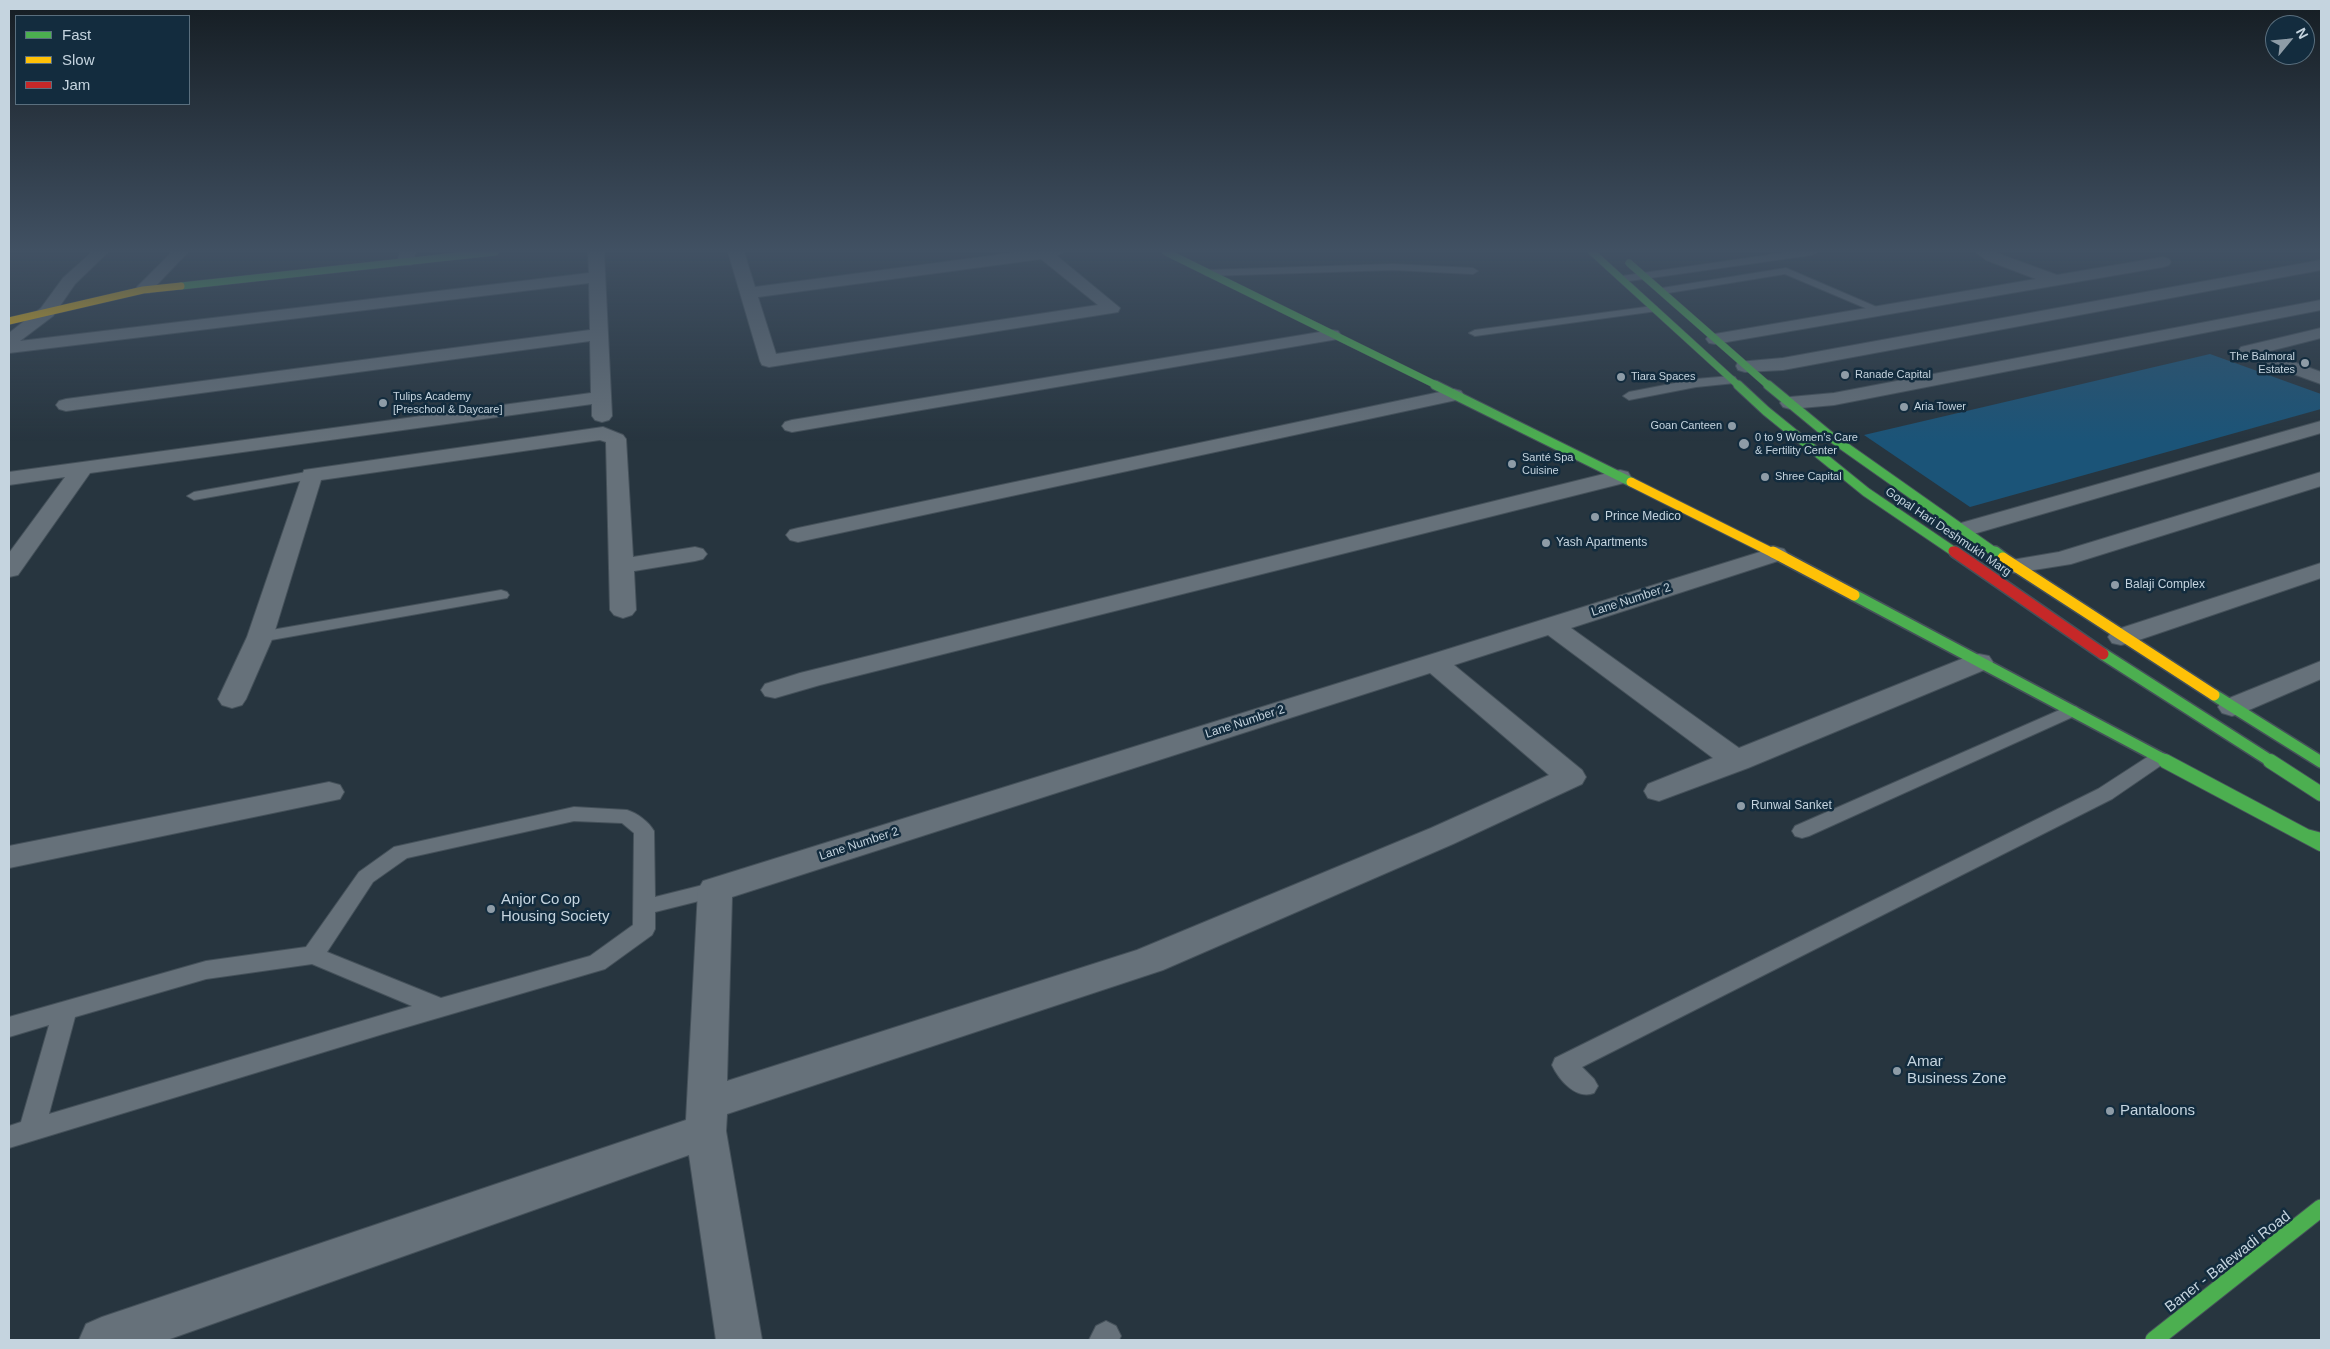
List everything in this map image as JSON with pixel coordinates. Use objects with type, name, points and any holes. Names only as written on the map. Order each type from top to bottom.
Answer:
[{"type":"main road","points":[[9,321],[35,315]]},
{"type":"main road","points":[[1292,315],[1776,554],[2321,844]]},
{"type":"main road","name":"Gopal Hari Deshmukh Marg","points":[[1660,315],[1797,438],[1866,492],[2117,664],[2321,794]]},
{"type":"main road","name":"Gopal Hari Deshmukh Marg","points":[[1688,315],[1745,366],[1861,460],[2121,637],[2321,762]]},
{"type":"main road","points":[[2306,836],[2321,840]]},
{"type":"main road","name":"Baner - Balewadi Road","points":[[2154,1340],[2321,1208]]},
{"type":"street","points":[[9,340],[43,315]]},
{"type":"street","points":[[9,348],[283,315]]},
{"type":"street","points":[[599,315],[603,433]]},
{"type":"street","points":[[755,315],[769,361],[1067,315]]},
{"type":"street","points":[[1715,339],[1858,315]]},
{"type":"street","points":[[1745,366],[1783,364],[2050,315]]},
{"type":"street","points":[[1790,403],[1834,399],[2269,315]]},
{"type":"street","points":[[2321,333],[2247,352],[2321,380]]},
{"type":"street","points":[[66,404],[600,334]]},
{"type":"street","points":[[792,426],[1332,335]]},
{"type":"street","points":[[2321,380],[2316,384],[2316,386],[2321,388]]},
{"type":"street","points":[[798,535],[1454,395]]},
{"type":"street","points":[[9,478],[602,397]]},
{"type":"street","points":[[1962,530],[2321,428]]},
{"type":"street","points":[[232,699],[260,637],[312,476],[603,433],[616,439],[623,610]]},
{"type":"street","points":[[9,570],[82,469]]},
{"type":"street","points":[[775,690],[810,679],[1620,477]]},
{"type":"street","points":[[2015,566],[2062,558],[2321,479]]},
{"type":"street","points":[[621,566],[695,554]]},
{"type":"street","name":"Lane Number 2","points":[[715,890],[1776,554]]},
{"type":"street","points":[[2121,637],[2321,570]]},
{"type":"street","points":[[1551,626],[1737,761]]},
{"type":"street","points":[[102,1340],[706,1117],[1150,960],[1442,836],[1571,777],[1433,662]]},
{"type":"street","points":[[1659,791],[1979,662]]},
{"type":"street","points":[[2232,707],[2321,669]]},
{"type":"street","points":[[9,857],[329,792]]},
{"type":"street","points":[[715,890],[706,1117],[739,1340]]},
{"type":"lane","points":[[1475,333],[1609,315]]},
{"type":"lane","points":[[1629,396],[1696,383],[1731,380]]},
{"type":"lane","points":[[194,496],[312,476]]},
{"type":"lane","points":[[260,637],[502,595]]},
{"type":"lane","points":[[1802,831],[2071,711]]},
{"type":"lane","points":[[1585,1086],[1564,1065],[2105,794],[2159,758]]},
{"type":"lane","points":[[20,1133],[597,963],[644,929],[644,831],[627,817],[574,814],[401,852],[366,877],[312,955]]},
{"type":"lane","points":[[644,907],[715,890]]},
{"type":"lane","points":[[9,1027],[206,970],[312,955],[441,1008]]},
{"type":"lane","points":[[20,1133],[65,1012]]},
{"type":"shaded area","points":[[2210,354],[2321,394],[2321,409],[1970,507],[1864,435]]},
{"type":"traffic: fast","points":[[1293,315],[1631,482]]},
{"type":"traffic: fast","points":[[1661,315],[1766,411],[1866,492],[1953,551]]},
{"type":"traffic: fast","points":[[1688,315],[1772,389],[1831,437],[2003,558]]},
{"type":"traffic: fast","points":[[1854,595],[2321,844]]},
{"type":"traffic: fast","points":[[2103,654],[2321,794]]},
{"type":"traffic: fast","points":[[2214,695],[2321,762]]},
{"type":"traffic: fast","points":[[2306,836],[2321,840]]},
{"type":"traffic: fast","points":[[2154,1340],[2321,1208]]},
{"type":"traffic: slow","points":[[9,321],[35,315]]},
{"type":"traffic: slow","points":[[1631,482],[1854,595]]},
{"type":"traffic: slow","points":[[2003,558],[2214,695]]},
{"type":"traffic: jam","points":[[1953,551],[2103,654]]},
{"type":"place","name":"The Balmoral Estates","points":[[2305,363]]},
{"type":"place","name":"Ranade Capital","points":[[1845,375]]},
{"type":"place","name":"Tiara Spaces","points":[[1621,377]]},
{"type":"place","name":"Tulips Academy [Preschool & Daycare]","points":[[383,403]]},
{"type":"place","name":"Aria Tower","points":[[1904,407]]},
{"type":"place","name":"Goan Canteen","points":[[1732,426]]},
{"type":"place","name":"0 to 9 Women’s Care & Fertility Center","points":[[1744,444]]},
{"type":"place","name":"Santé Spa Cuisine","points":[[1512,464]]},
{"type":"place","name":"Shree Capital","points":[[1765,477]]},
{"type":"place","name":"Prince Medico","points":[[1595,517]]},
{"type":"place","name":"Yash Apartments","points":[[1546,543]]},
{"type":"place","name":"Balaji Complex","points":[[2115,585]]},
{"type":"place","name":"Runwal Sanket","points":[[1741,806]]},
{"type":"place","name":"Anjor Co op Housing Society","points":[[491,909]]},
{"type":"place","name":"Amar Business Zone","points":[[1897,1071]]},
{"type":"place","name":"Pantaloons","points":[[2110,1111]]}]
